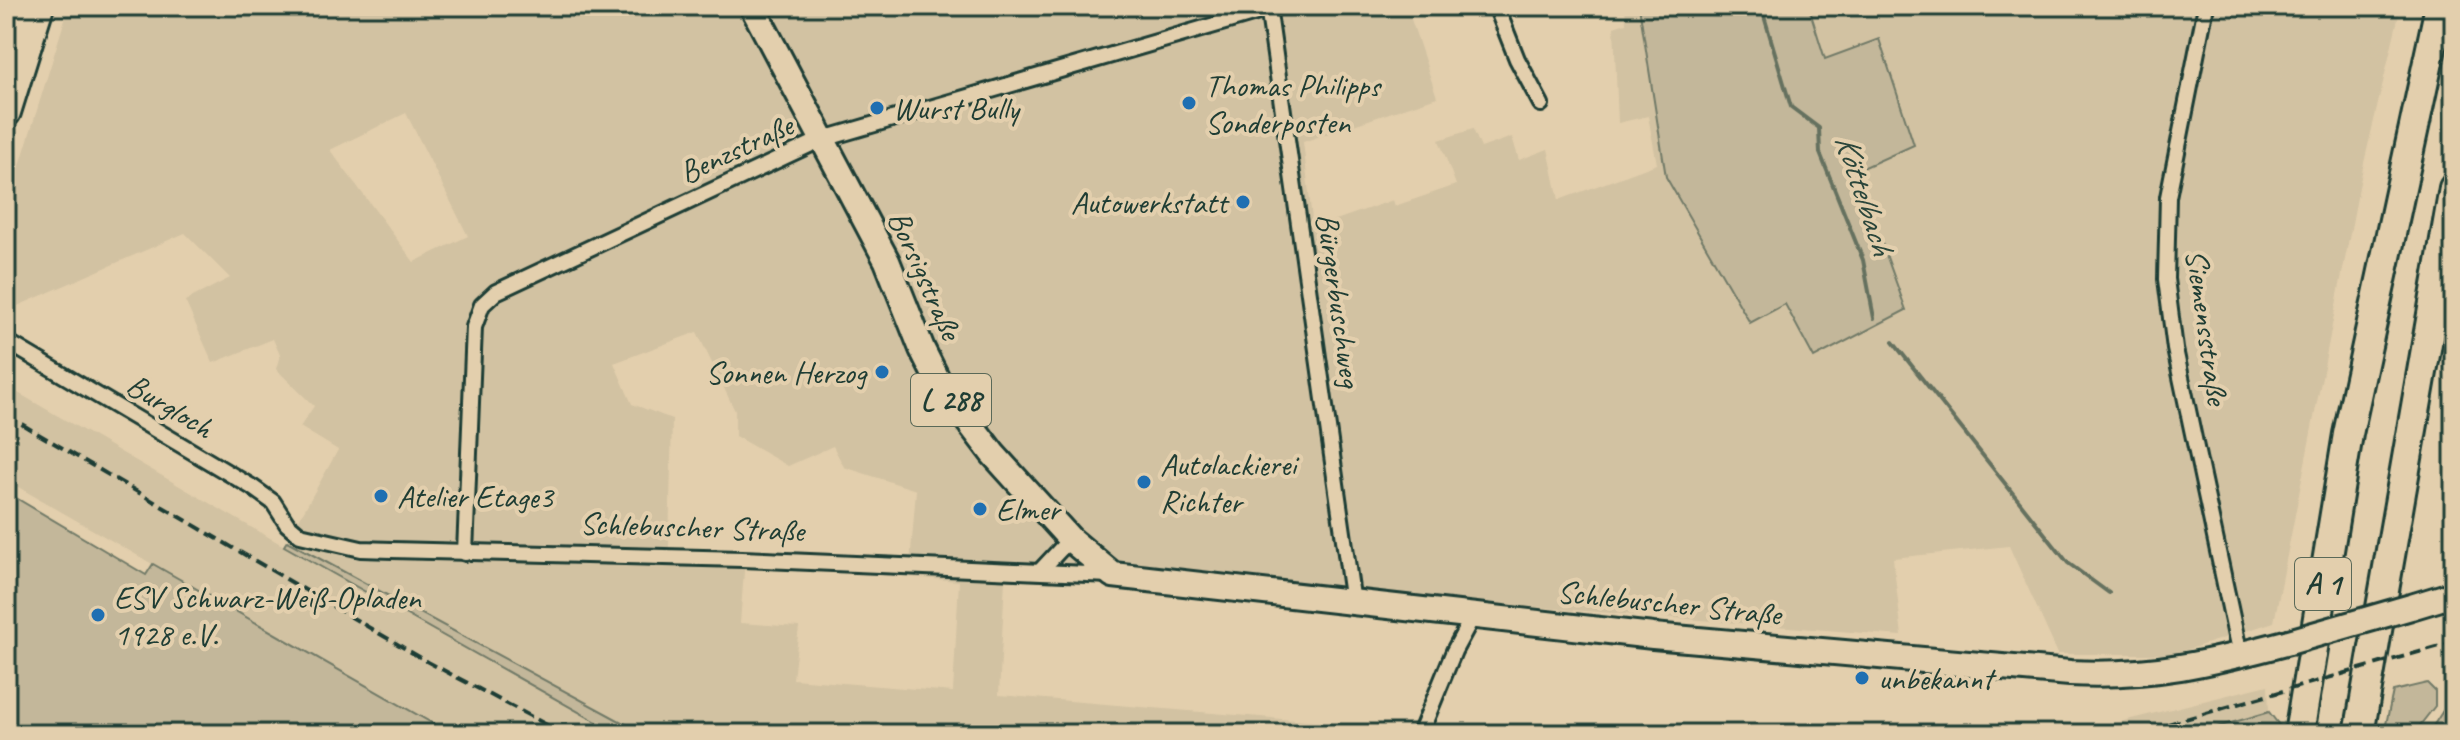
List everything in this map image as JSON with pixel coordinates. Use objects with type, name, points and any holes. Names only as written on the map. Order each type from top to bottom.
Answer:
[{"type":"highway","points":[[6,28],[13,6]]},
{"type":"highway","points":[[6,112],[39,6]]},
{"type":"highway","name":"A 1","points":[[2299,734],[2348,434],[2440,6]]},
{"type":"highway","name":"A 1","points":[[2359,734],[2454,188]]},
{"type":"main road","name":"Borsigstraße","points":[[752,6],[820,140],[887,261],[939,383],[993,454],[1070,539],[1113,575]]},
{"type":"main road","name":"Schlebuscher Straße","points":[[1113,575],[1653,636],[2124,676],[2166,672],[2240,655],[2454,594]]},
{"type":"street","points":[[1496,6],[1517,59],[1541,104]]},
{"type":"street","name":"Siemensstraße","points":[[2206,6],[2168,197],[2166,279],[2175,349],[2240,655]]},
{"type":"street","name":"Benzstraße","points":[[465,553],[474,327],[486,300],[496,292],[820,140],[1272,7]]},
{"type":"street","name":"Bürgerbuschweg","points":[[1272,7],[1353,603]]},
{"type":"street","name":"Burgloch","points":[[6,341],[252,487],[273,502],[294,532]]},
{"type":"street","name":"Schlebuscher Straße","points":[[294,532],[361,549],[742,559],[1113,575]]},
{"type":"street","points":[[1041,570],[1070,539]]},
{"type":"street","points":[[1420,734],[1474,614]]},
{"type":"shaded area","points":[[69,6],[1433,6],[1409,13],[1437,97],[1303,142],[1313,228],[1393,200],[1395,206],[1456,185],[1439,140],[1473,129],[1481,148],[1512,137],[1519,160],[1548,149],[1559,200],[1657,164],[1648,116],[1618,123],[1614,27],[1626,23],[1625,6],[1639,6],[1666,177],[1750,323],[1785,304],[1905,310],[1856,171],[1879,40],[1825,59],[1810,11],[1824,6],[2401,6],[2363,167],[2274,622],[2174,654],[2058,654],[2009,546],[1893,558],[1902,636],[1370,594],[1005,579],[999,695],[1413,730],[1412,734],[644,734],[287,541],[338,450],[300,427],[314,406],[276,369],[280,355],[273,339],[213,363],[185,301],[230,278],[185,233],[6,311],[6,211]],"holes":[[[406,113],[468,236],[414,262],[330,150]],[[697,332],[735,411],[735,436],[788,466],[833,446],[844,467],[916,490],[909,577],[959,581],[953,692],[793,679],[799,627],[740,623],[744,571],[750,552],[669,547],[672,419],[632,404],[614,363]]]},
{"type":"shaded area","points":[[1639,6],[1824,6],[1810,11],[1825,59],[1879,39],[1914,145],[1856,171],[1906,310],[1814,358],[1785,304],[1750,323],[1666,177]]},
{"type":"shaded area","points":[[6,386],[395,610],[618,734],[451,734],[419,717],[6,480]]},
{"type":"shaded area","name":"ESV Schwarz-Weiß-Opladen 1928 e.V.","points":[[6,492],[146,575],[153,564],[451,734],[6,734]]},
{"type":"shaded area","points":[[287,541],[644,734],[618,734],[284,546]]},
{"type":"shaded area","points":[[2454,674],[2454,734],[2428,734],[2446,706]]},
{"type":"shaded area","points":[[2427,683],[2435,691],[2435,706],[2413,734],[2384,734],[2393,691]]},
{"type":"shaded area","points":[[2268,685],[2269,712],[2193,734],[2071,734]]},
{"type":"shaded area","points":[[2269,712],[2279,725],[2278,734],[2193,734]]},
{"type":"waterway","name":"Köttelbach","points":[[1761,6],[1791,107],[1819,128],[1820,153],[1863,260],[1874,318]]},
{"type":"waterway","name":"Köttelbach","points":[[1893,342],[2068,563],[2109,593]]},
{"type":"railway","points":[[6,415],[428,662],[564,734]]},
{"type":"railway","points":[[2133,734],[2454,642]]},
{"type":"place","name":"Thomas Philipps Sonderposten","points":[[1189,103]]},
{"type":"place","name":"Wurst Bully","points":[[877,108]]},
{"type":"place","name":"Autowerkstatt","points":[[1243,202]]},
{"type":"place","name":"Sonnen Herzog","points":[[882,372]]},
{"type":"place","name":"Autolackierei Richter","points":[[1144,482]]},
{"type":"place","name":"Atelier Etage3","points":[[381,496]]},
{"type":"place","name":"Elmer","points":[[980,509]]},
{"type":"place","name":"ESV Schwarz-Weiß-Opladen 1928 e.V.","points":[[98,615]]},
{"type":"place","name":"unbekannt","points":[[1862,678]]}]
